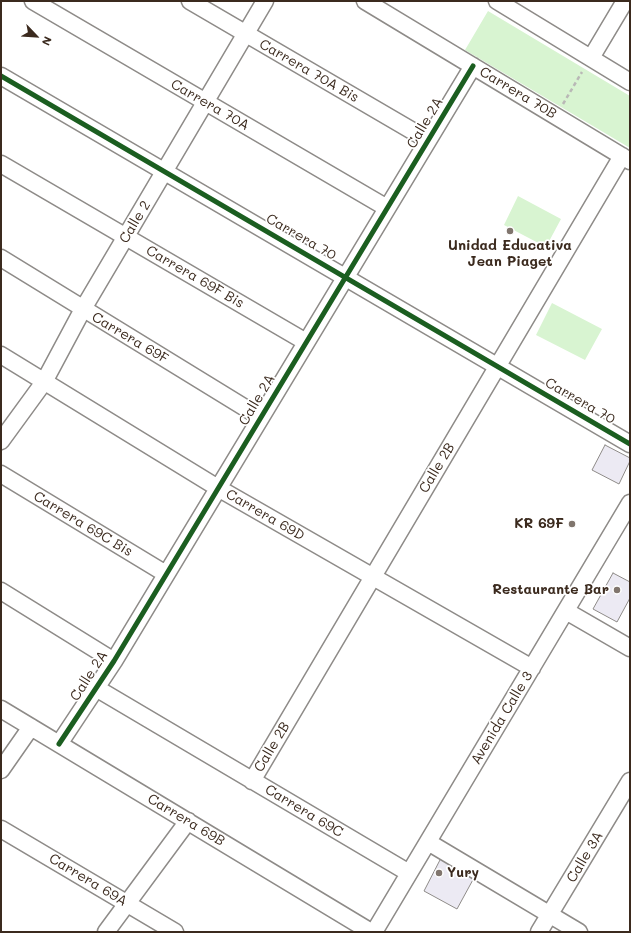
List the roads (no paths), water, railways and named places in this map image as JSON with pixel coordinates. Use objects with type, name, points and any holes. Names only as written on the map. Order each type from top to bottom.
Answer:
[{"type":"street","name":"Carrera 70A","points":[[33,1],[387,208]]},
{"type":"street","name":"Carrera 70A Bis","points":[[190,1],[428,140]]},
{"type":"street","name":"Calle 2","points":[[1,440],[44,382],[83,309],[265,1]]},
{"type":"street","name":"Carrera 70B","points":[[365,1],[626,158]]},
{"type":"street","points":[[497,1],[630,82]]},
{"type":"street","points":[[591,58],[625,1]]},
{"type":"street","name":"Calle 2A","points":[[59,744],[114,661],[473,66]]},
{"type":"street","name":"Carrera 70","points":[[1,76],[630,444]]},
{"type":"street","name":"Calle 2B","points":[[252,781],[497,366],[626,158]]},
{"type":"street","name":"Carrera 69F Bis","points":[[1,164],[306,342]]},
{"type":"street","name":"Carrera 69F","points":[[1,258],[260,417]]},
{"type":"street","name":"Carrera 69D","points":[[1,356],[218,488],[532,668]]},
{"type":"street","name":"Carrera 69C Bis","points":[[1,474],[166,574]]},
{"type":"street","name":"Avenida Calle 3","points":[[374,932],[630,503]]},
{"type":"street","points":[[1,591],[114,661]]},
{"type":"street","points":[[566,611],[630,648]]},
{"type":"street","name":"Carrera 69C","points":[[96,688],[410,873]]},
{"type":"street","name":"Carrera 69B","points":[[1,709],[371,932]]},
{"type":"street","points":[[1,770],[31,727]]},
{"type":"street","name":"Calle 3A","points":[[540,932],[624,804],[630,781]]},
{"type":"street","points":[[106,932],[188,821]]},
{"type":"street","name":"Carrera 69A","points":[[1,829],[175,932]]},
{"type":"street","points":[[428,842],[579,932]]},
{"type":"place","name":"Unidad Educativa Jean Piaget","points":[[510,231]]},
{"type":"place","name":"KR 69F","points":[[572,524]]},
{"type":"place","name":"Restaurante Bar","points":[[617,590]]},
{"type":"place","name":"Yury","points":[[439,873]]}]
